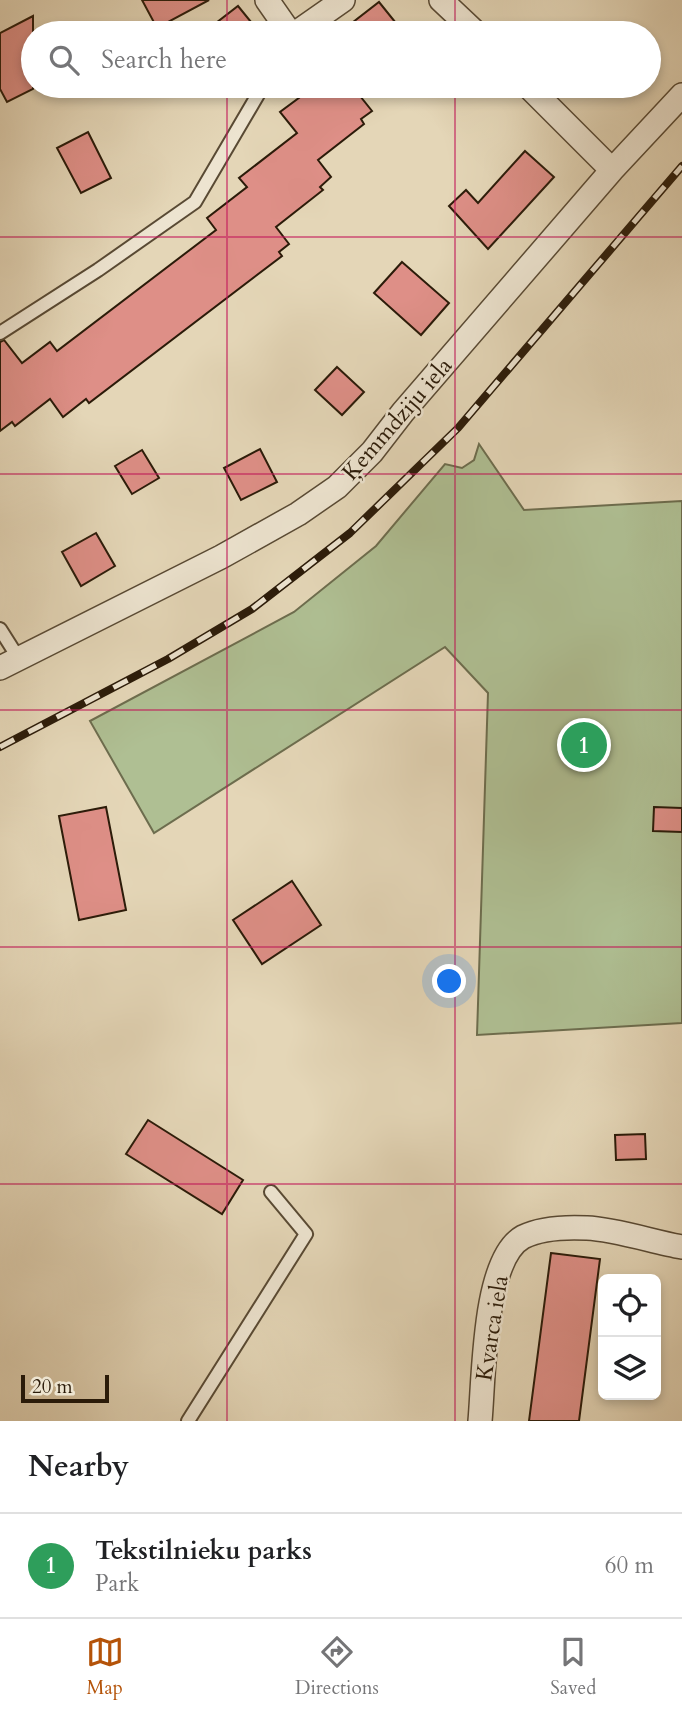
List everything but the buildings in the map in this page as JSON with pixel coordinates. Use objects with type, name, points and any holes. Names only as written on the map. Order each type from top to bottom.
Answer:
[{"type":"street","points":[[267,0],[282,21]]},
{"type":"street","points":[[313,21],[343,0]]},
{"type":"street","points":[[441,0],[463,21]]},
{"type":"street","name":"Ķemmdziju iela","points":[[9,663],[221,556],[298,514],[337,487],[372,452],[402,412],[612,170],[682,95]]},
{"type":"street","points":[[540,98],[612,170]]},
{"type":"street","name":"Kvarca iela","points":[[480,1421],[488,1324],[495,1282],[505,1256],[522,1238],[547,1230],[588,1228],[682,1247]]},
{"type":"lane","points":[[0,333],[98,270],[195,202],[256,98]]},
{"type":"lane","points":[[0,629],[9,663]]},
{"type":"lane","points":[[188,1421],[306,1234],[271,1192]]},
{"type":"green space","points":[[479,444],[524,510],[682,501],[682,1023],[477,1035],[488,693],[445,647],[154,833],[90,721],[294,612],[376,546],[445,464],[462,468],[474,460]]},
{"type":"railway","points":[[0,747],[168,659],[252,609],[350,533],[458,428],[682,166]]},
{"type":"place","name":"Tekstilnieku parks","points":[[584,745]]}]
